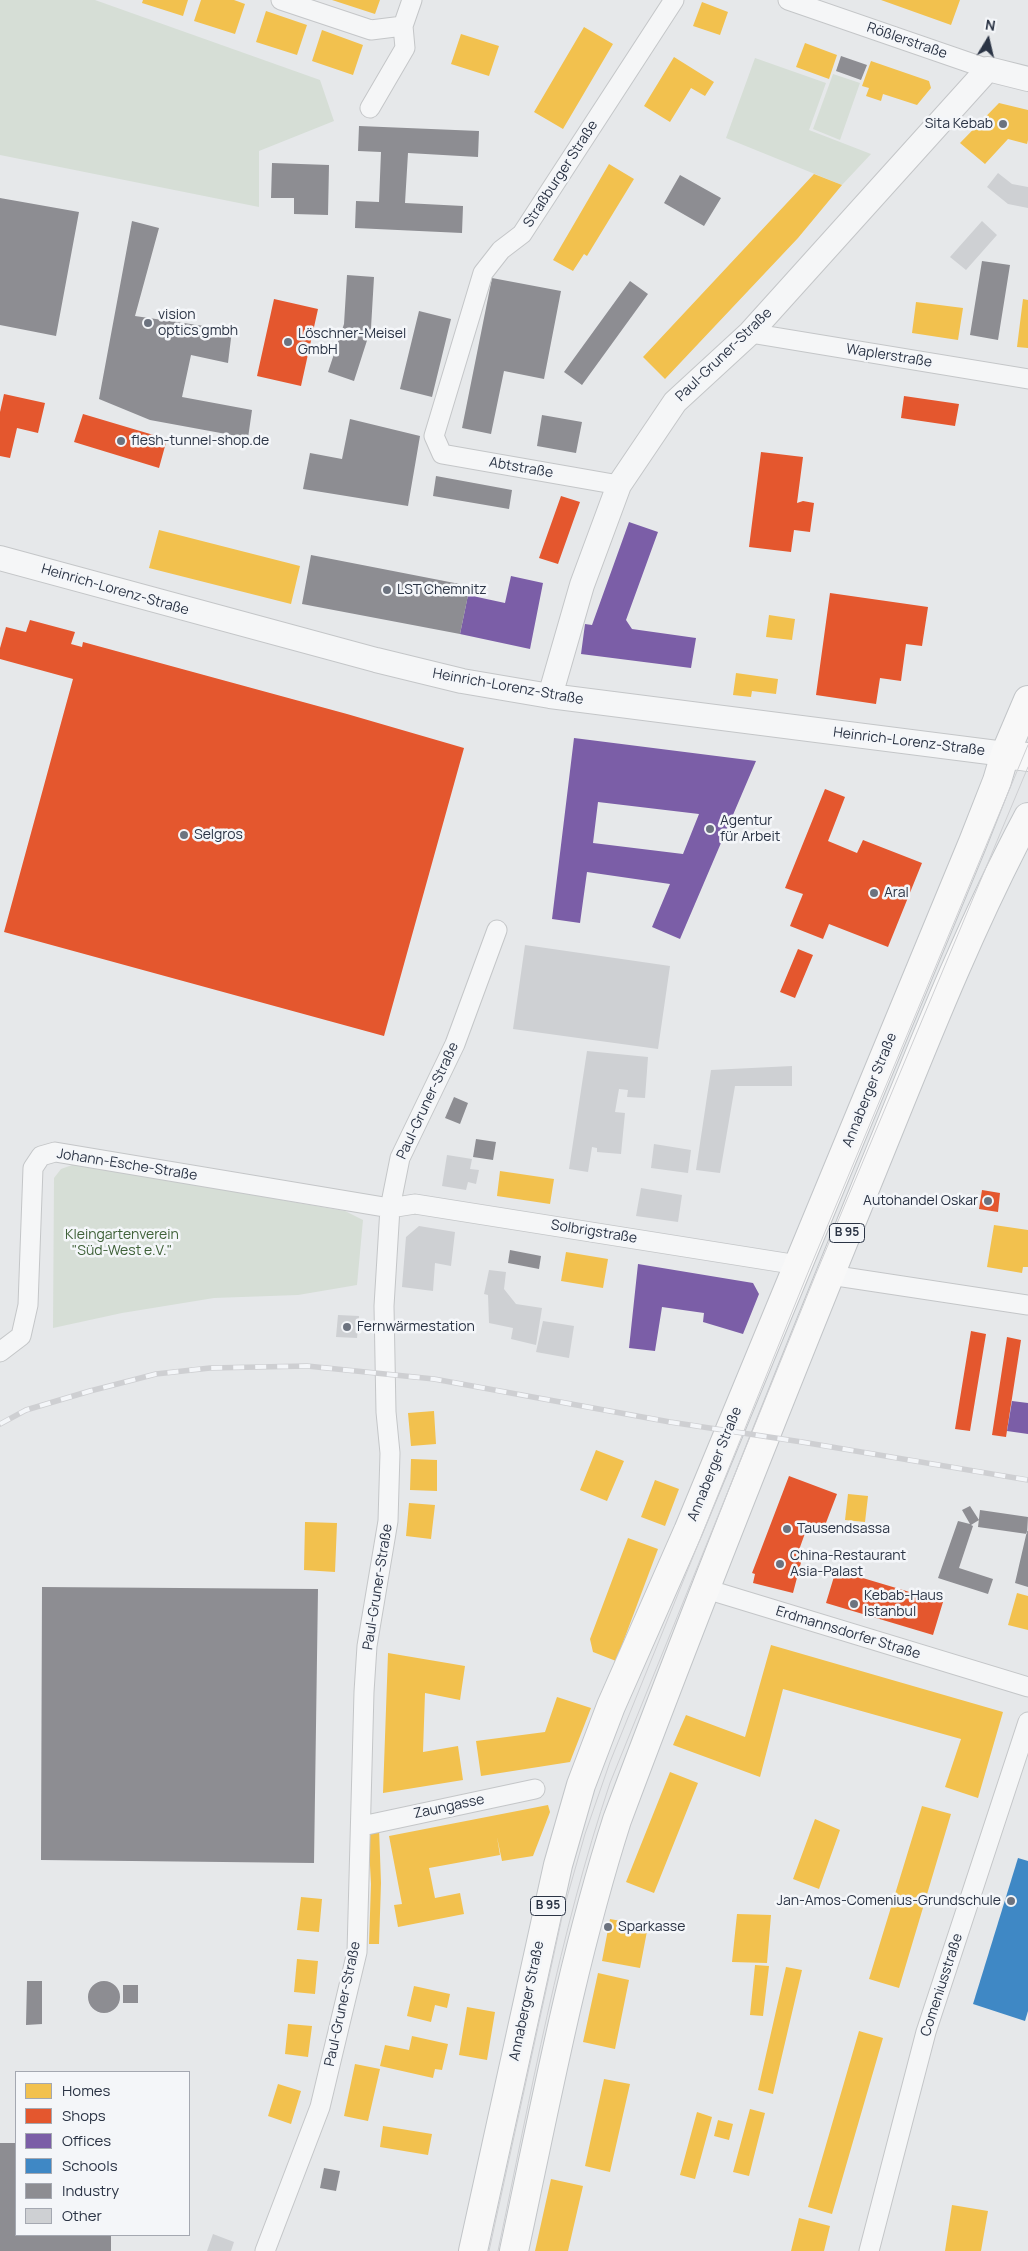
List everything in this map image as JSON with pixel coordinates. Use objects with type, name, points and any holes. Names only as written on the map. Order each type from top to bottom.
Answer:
[{"type":"main road","name":"Annaberger Straße","points":[[473,2251],[558,1865],[569,1825],[611,1706],[668,1576],[798,1265],[974,842],[997,782],[1016,756],[1028,700]]},
{"type":"main road","name":"B 95","points":[[514,2251],[555,2059],[595,1889],[620,1811],[830,1275],[994,880],[1028,817]]},
{"type":"main road","name":"Erdmannsdorfer Straße","points":[[668,1576],[706,1589]]},
{"type":"street","points":[[281,0],[371,30],[403,26]]},
{"type":"street","points":[[370,108],[405,48],[403,26],[412,0]]},
{"type":"street","name":"Straßburger Straße","points":[[434,436],[482,273],[501,250],[522,234],[674,0]]},
{"type":"street","name":"Rößlerstraße","points":[[788,0],[988,69],[1028,79]]},
{"type":"street","name":"Paul-Gruner-Straße","points":[[550,696],[582,585],[619,485],[675,402],[750,333],[988,69]]},
{"type":"street","name":"Waplerstraße","points":[[750,333],[1028,379]]},
{"type":"street","name":"Abtstraße","points":[[434,436],[442,454],[619,485]]},
{"type":"street","name":"Heinrich-Lorenz-Straße","points":[[0,558],[376,660],[462,681],[550,696],[1016,756]]},
{"type":"street","name":"Paul-Gruner-Straße","points":[[266,2251],[320,2107],[357,1952],[362,1826],[361,1741],[368,1646],[388,1521],[390,1453],[386,1412],[384,1306],[390,1208],[400,1158],[455,1044],[497,930]]},
{"type":"street","name":"Johann-Esche-Straße","points":[[0,1352],[21,1336],[28,1305],[33,1168],[41,1156],[55,1152],[390,1208]]},
{"type":"street","name":"Solbrigstraße","points":[[390,1208],[414,1204],[798,1265]]},
{"type":"street","points":[[830,1275],[1028,1305]]},
{"type":"street","name":"Erdmannsdorfer Straße","points":[[706,1589],[1028,1687]]},
{"type":"street","name":"Comeniusstraße","points":[[869,2251],[926,2032],[1028,1722]]},
{"type":"street","name":"Zaungasse","points":[[362,1826],[535,1789]]},
{"type":"green space","points":[[0,0],[95,0],[320,80],[334,121],[259,151],[259,207],[0,155]]},
{"type":"green space","points":[[755,58],[826,83],[809,130],[871,154],[842,185],[726,138]]},
{"type":"green space","points":[[833,74],[860,83],[840,140],[813,129]]},
{"type":"green space","name":"Kleingartenverein \"Süd-West e.V.\"","points":[[75,1164],[345,1211],[363,1220],[357,1285],[298,1295],[214,1298],[122,1313],[53,1328],[54,1178],[61,1169]]},
{"type":"building: Homes","points":[[143,0],[188,0],[183,16],[142,3]]},
{"type":"building: Homes","points":[[201,0],[234,0],[245,4],[235,34],[194,21]]},
{"type":"building: Homes","points":[[332,0],[380,0],[375,14]]},
{"type":"building: Homes","points":[[881,0],[960,0],[951,25]]},
{"type":"building: Homes","points":[[702,2],[728,12],[720,35],[693,26]]},
{"type":"building: Homes","points":[[266,11],[307,25],[297,55],[256,42]]},
{"type":"building: Homes","points":[[584,27],[613,44],[563,129],[534,112]]},
{"type":"building: Homes","points":[[322,30],[363,45],[353,75],[312,61]]},
{"type":"building: Homes","points":[[461,34],[499,46],[489,76],[451,64]]},
{"type":"building: Homes","points":[[805,43],[837,55],[829,79],[796,67]]},
{"type":"building: Homes","points":[[674,57],[714,82],[705,96],[691,88],[670,122],[644,106]]},
{"type":"building: Homes","points":[[871,61],[929,81],[931,88],[917,105],[883,94],[881,101],[866,96],[869,88],[862,86]]},
{"type":"building: Homes","points":[[999,103],[1028,110],[1028,140],[1027,144],[1008,139],[985,164],[960,143]]},
{"type":"building: Homes","points":[[609,164],[634,179],[587,256],[584,254],[573,271],[553,260]]},
{"type":"building: Homes","points":[[814,174],[842,185],[798,238],[665,379],[643,357]]},
{"type":"building: Homes","points":[[1023,299],[1028,300],[1028,348],[1017,347]]},
{"type":"building: Homes","points":[[916,302],[963,308],[958,340],[912,333]]},
{"type":"building: Homes","points":[[159,530],[300,566],[291,604],[149,568]]},
{"type":"building: Homes","points":[[769,615],[795,619],[792,640],[766,637]]},
{"type":"building: Homes","points":[[736,673],[778,679],[776,694],[752,691],[751,697],[733,695]]},
{"type":"building: Homes","points":[[500,1171],[554,1179],[550,1204],[497,1196]]},
{"type":"building: Homes","points":[[994,1225],[1028,1230],[1028,1267],[1023,1267],[1022,1273],[987,1267]]},
{"type":"building: Homes","points":[[566,1252],[608,1259],[603,1288],[561,1281]]},
{"type":"building: Homes","points":[[434,1411],[436,1444],[411,1446],[408,1413]]},
{"type":"building: Homes","points":[[596,1450],[624,1461],[607,1501],[580,1490]]},
{"type":"building: Homes","points":[[411,1459],[437,1460],[437,1491],[410,1490]]},
{"type":"building: Homes","points":[[655,1480],[679,1489],[665,1526],[641,1517]]},
{"type":"building: Homes","points":[[848,1494],[868,1496],[865,1522],[845,1520]]},
{"type":"building: Homes","points":[[409,1503],[435,1505],[431,1539],[406,1536]]},
{"type":"building: Homes","points":[[305,1522],[337,1523],[335,1572],[304,1570]]},
{"type":"building: Homes","points":[[628,1538],[658,1549],[616,1661],[593,1652],[590,1639]]},
{"type":"building: Homes","points":[[1017,1593],[1028,1596],[1028,1630],[1008,1625]]},
{"type":"building: Homes","points":[[771,1645],[1003,1712],[978,1798],[945,1787],[961,1739],[783,1689],[760,1777],[673,1745],[686,1715],[745,1737]]},
{"type":"building: Homes","points":[[388,1653],[465,1666],[460,1700],[425,1693],[423,1752],[458,1746],[463,1780],[383,1793]]},
{"type":"building: Homes","points":[[557,1697],[591,1708],[570,1762],[481,1776],[476,1741],[545,1732]]},
{"type":"building: Homes","points":[[670,1772],[698,1783],[654,1893],[626,1882]]},
{"type":"building: Homes","points":[[548,1805],[550,1812],[533,1856],[502,1861],[497,1837],[500,1855],[429,1868],[435,1898],[460,1893],[464,1914],[398,1927],[394,1905],[402,1904],[389,1836]]},
{"type":"building: Homes","points":[[922,1806],[951,1814],[899,1988],[869,1979]]},
{"type":"building: Homes","points":[[815,1819],[840,1830],[819,1889],[793,1879]]},
{"type":"building: Homes","points":[[368,1828],[379,1828],[381,1883],[379,1944],[369,1944],[371,1884]]},
{"type":"building: Homes","points":[[301,1897],[322,1899],[319,1932],[297,1930]]},
{"type":"building: Homes","points":[[737,1914],[771,1915],[767,1963],[732,1962]]},
{"type":"building: Homes","points":[[610,1919],[648,1926],[640,1968],[602,1961]]},
{"type":"building: Homes","points":[[297,1959],[318,1961],[315,1994],[294,1992]]},
{"type":"building: Homes","points":[[755,1965],[769,1966],[763,2016],[750,2015]]},
{"type":"building: Homes","points":[[786,1967],[802,1970],[773,2094],[758,2090]]},
{"type":"building: Homes","points":[[598,1973],[629,1980],[615,2049],[583,2042]]},
{"type":"building: Homes","points":[[414,1986],[450,1994],[447,2008],[435,2005],[431,2022],[407,2016]]},
{"type":"building: Homes","points":[[467,2007],[495,2012],[487,2060],[459,2055]]},
{"type":"building: Homes","points":[[288,2024],[312,2026],[308,2057],[285,2054]]},
{"type":"building: Homes","points":[[859,2031],[883,2038],[832,2214],[808,2207]]},
{"type":"building: Homes","points":[[412,2036],[448,2044],[442,2070],[435,2069],[433,2078],[380,2066],[385,2045],[409,2050]]},
{"type":"building: Homes","points":[[355,2064],[380,2069],[368,2121],[344,2116]]},
{"type":"building: Homes","points":[[604,2079],[630,2084],[610,2172],[585,2166]]},
{"type":"building: Homes","points":[[278,2084],[301,2091],[291,2124],[268,2116]]},
{"type":"building: Homes","points":[[750,2109],[765,2113],[749,2176],[733,2172]]},
{"type":"building: Homes","points":[[697,2112],[712,2117],[695,2179],[680,2175]]},
{"type":"building: Homes","points":[[718,2120],[733,2124],[729,2140],[714,2136]]},
{"type":"building: Homes","points":[[383,2126],[432,2134],[428,2155],[380,2147]]},
{"type":"building: Homes","points":[[551,2179],[583,2186],[568,2251],[535,2251]]},
{"type":"building: Homes","points":[[952,2205],[988,2211],[981,2251],[945,2251]]},
{"type":"building: Homes","points":[[799,2218],[830,2226],[824,2251],[791,2251]]},
{"type":"building: Shops","name":"Löschner-Meisel GmbH","points":[[274,299],[318,309],[301,386],[257,376]]},
{"type":"building: Shops","points":[[4,394],[45,403],[38,433],[17,428],[10,458],[0,456],[0,412]]},
{"type":"building: Shops","points":[[904,396],[959,404],[955,426],[901,418]]},
{"type":"building: Shops","name":"flesh-tunnel-shop.de","points":[[83,414],[167,439],[159,468],[74,442]]},
{"type":"building: Shops","points":[[761,452],[803,457],[797,503],[803,501],[814,503],[810,532],[794,530],[791,552],[749,547]]},
{"type":"building: Shops","points":[[561,496],[580,502],[558,564],[539,558]]},
{"type":"building: Shops","points":[[830,593],[928,607],[922,646],[906,644],[901,681],[880,678],[876,704],[816,695]]},
{"type":"building: Shops","points":[[30,620],[75,632],[71,644],[82,647],[83,642],[464,748],[384,1036],[4,932],[73,679],[0,659],[0,648],[6,627],[26,632]]},
{"type":"building: Shops","points":[[825,789],[845,797],[828,841],[857,853],[863,840],[922,863],[888,947],[829,924],[823,939],[790,926],[803,894],[785,888]]},
{"type":"building: Shops","points":[[798,949],[813,955],[795,998],[780,992]]},
{"type":"building: Shops","points":[[982,1190],[1000,1193],[998,1212],[979,1209]]},
{"type":"building: Shops","points":[[971,1331],[986,1334],[970,1431],[955,1429]]},
{"type":"building: Shops","points":[[1007,1337],[1021,1340],[1006,1437],[992,1435]]},
{"type":"building: Shops","points":[[789,1476],[837,1494],[824,1528],[809,1522],[799,1550],[804,1551],[793,1593],[753,1583],[755,1574],[752,1573]]},
{"type":"building: Shops","points":[[836,1570],[943,1602],[933,1635],[826,1603]]},
{"type":"building: Offices","points":[[629,522],[658,532],[626,620],[632,629],[696,638],[691,668],[581,654],[585,624],[592,625]]},
{"type":"building: Offices","points":[[511,576],[543,583],[530,649],[460,634],[468,595],[505,603]]},
{"type":"building: Offices","name":"Agentur für Arbeit","points":[[574,738],[756,761],[680,939],[652,927],[670,884],[587,872],[580,923],[552,919]],"holes":[[[598,802],[699,814],[683,854],[593,843]]]},
{"type":"building: Offices","points":[[638,1264],[753,1283],[759,1294],[743,1334],[703,1322],[704,1313],[662,1307],[655,1351],[629,1348]]},
{"type":"building: Offices","points":[[1012,1401],[1028,1403],[1028,1434],[1007,1431]]},
{"type":"building: Schools","points":[[1018,1858],[1028,1861],[1028,2011],[1025,2021],[973,2004]]},
{"type":"building: Industry","points":[[841,56],[867,65],[861,80],[836,71]]},
{"type":"building: Industry","points":[[359,126],[479,131],[478,157],[408,153],[405,203],[463,206],[462,233],[355,228],[356,201],[379,202],[381,152],[358,151]]},
{"type":"building: Industry","points":[[272,163],[329,165],[328,215],[294,214],[294,198],[271,198]]},
{"type":"building: Industry","points":[[680,175],[721,198],[704,226],[664,203]]},
{"type":"building: Industry","points":[[0,198],[79,212],[56,336],[0,325]]},
{"type":"building: Industry","name":"vision optics gmbh","points":[[132,221],[159,228],[135,316],[232,330],[228,363],[191,355],[182,397],[252,410],[248,438],[150,420],[99,399]]},
{"type":"building: Industry","points":[[982,261],[1010,265],[998,340],[970,335]]},
{"type":"building: Industry","points":[[347,275],[374,277],[371,328],[354,381],[328,372],[344,324]]},
{"type":"building: Industry","points":[[492,278],[561,291],[544,379],[504,371],[491,434],[462,428]]},
{"type":"building: Industry","points":[[630,281],[648,294],[582,385],[564,372]]},
{"type":"building: Industry","points":[[419,311],[451,319],[432,397],[400,389]]},
{"type":"building: Industry","points":[[542,415],[582,422],[576,453],[537,446]]},
{"type":"building: Industry","points":[[350,419],[420,436],[408,506],[303,489],[310,453],[342,459]]},
{"type":"building: Industry","points":[[436,476],[512,490],[509,509],[433,496]]},
{"type":"building: Industry","name":"LST Chemnitz","points":[[311,555],[470,586],[460,634],[302,604]]},
{"type":"building: Industry","points":[[454,1097],[468,1103],[460,1124],[445,1118]]},
{"type":"building: Industry","points":[[476,1139],[496,1142],[493,1160],[473,1157]]},
{"type":"building: Industry","points":[[510,1250],[541,1256],[539,1269],[508,1263]]},
{"type":"building: Industry","points":[[970,1506],[979,1520],[971,1525],[973,1526],[959,1568],[993,1579],[988,1594],[938,1578],[958,1521],[970,1524],[962,1510]]},
{"type":"building: Industry","points":[[980,1510],[1028,1517],[1027,1534],[978,1527]]},
{"type":"building: Industry","points":[[1028,1531],[1028,1587],[1015,1583]]},
{"type":"building: Industry","points":[[42,1587],[318,1589],[314,1863],[41,1860]]},
{"type":"building: Industry","points":[[27,1981],[42,1981],[42,2024],[26,2025]]},
{"type":"building: Industry","points":[[104,1981],[110,1982],[115,1986],[119,1991],[119,2003],[115,2008],[110,2012],[104,2013],[98,2012],[93,2008],[89,2003],[88,1997],[89,1991],[93,1986],[98,1982]]},
{"type":"building: Industry","points":[[123,1985],[138,1985],[138,2003],[123,2003]]},
{"type":"building: Industry","points":[[0,2143],[15,2143],[15,2236],[111,2236],[111,2251],[0,2251]]},
{"type":"building: Industry","points":[[324,2168],[340,2171],[336,2191],[320,2188]]},
{"type":"building: Other","points":[[998,173],[1012,184],[1028,187],[1028,208],[1008,204],[987,187]]},
{"type":"building: Other","points":[[982,221],[997,235],[966,270],[950,257]]},
{"type":"building: Other","points":[[525,945],[670,966],[658,1049],[513,1029]]},
{"type":"building: Other","points":[[587,1051],[648,1057],[645,1098],[627,1097],[628,1090],[619,1089],[615,1112],[625,1113],[621,1154],[597,1152],[597,1148],[592,1147],[588,1172],[569,1169]]},
{"type":"building: Other","points":[[792,1066],[792,1086],[735,1086],[720,1173],[696,1170],[711,1070]]},
{"type":"building: Other","points":[[654,1144],[691,1150],[688,1173],[651,1168]]},
{"type":"building: Other","points":[[447,1155],[472,1159],[470,1169],[479,1170],[476,1184],[468,1182],[466,1190],[442,1186]]},
{"type":"building: Other","points":[[641,1188],[682,1195],[678,1222],[636,1216]]},
{"type":"building: Other","points":[[419,1226],[455,1232],[451,1266],[435,1263],[433,1291],[402,1287],[406,1237]]},
{"type":"building: Other","points":[[489,1270],[506,1272],[504,1289],[516,1304],[542,1308],[536,1345],[511,1339],[513,1328],[489,1323],[488,1295],[484,1294]]},
{"type":"building: Other","name":"Fernwärmestation","points":[[338,1315],[359,1316],[357,1338],[336,1337]]},
{"type":"building: Other","points":[[543,1321],[574,1326],[569,1358],[536,1352]]},
{"type":"building: Other","points":[[213,2234],[234,2242],[231,2251],[207,2251]]},
{"type":"tram line","points":[[489,2251],[564,1908],[585,1834],[610,1762],[807,1275],[1028,745]]},
{"type":"tram line","points":[[498,2251],[534,2074],[561,1956],[592,1840],[610,1783],[815,1276],[1028,767]]},
{"type":"railway","points":[[0,1424],[26,1410],[156,1374],[210,1368],[307,1366],[434,1379],[670,1422],[1028,1480]]},
{"type":"place","name":"Sita Kebab","points":[[1003,124]]},
{"type":"place","name":"vision optics gmbh","points":[[148,323]]},
{"type":"place","name":"Löschner-Meisel GmbH","points":[[288,342]]},
{"type":"place","name":"flesh-tunnel-shop.de","points":[[121,441]]},
{"type":"place","name":"LST Chemnitz","points":[[387,590]]},
{"type":"place","name":"Agentur für Arbeit","points":[[710,829]]},
{"type":"place","name":"Selgros","points":[[184,835]]},
{"type":"place","name":"Aral","points":[[874,893]]},
{"type":"place","name":"Autohandel Oskar","points":[[988,1201]]},
{"type":"place","name":"Fernwärmestation","points":[[347,1327]]},
{"type":"place","name":"Tausendsassa","points":[[787,1529]]},
{"type":"place","name":"China-Restaurant Asia-Palast","points":[[780,1564]]},
{"type":"place","name":"Kebab-Haus Istanbul","points":[[854,1604]]},
{"type":"place","name":"Jan-Amos-Comenius-Grundschule","points":[[1011,1901]]},
{"type":"place","name":"Sparkasse","points":[[608,1927]]}]
